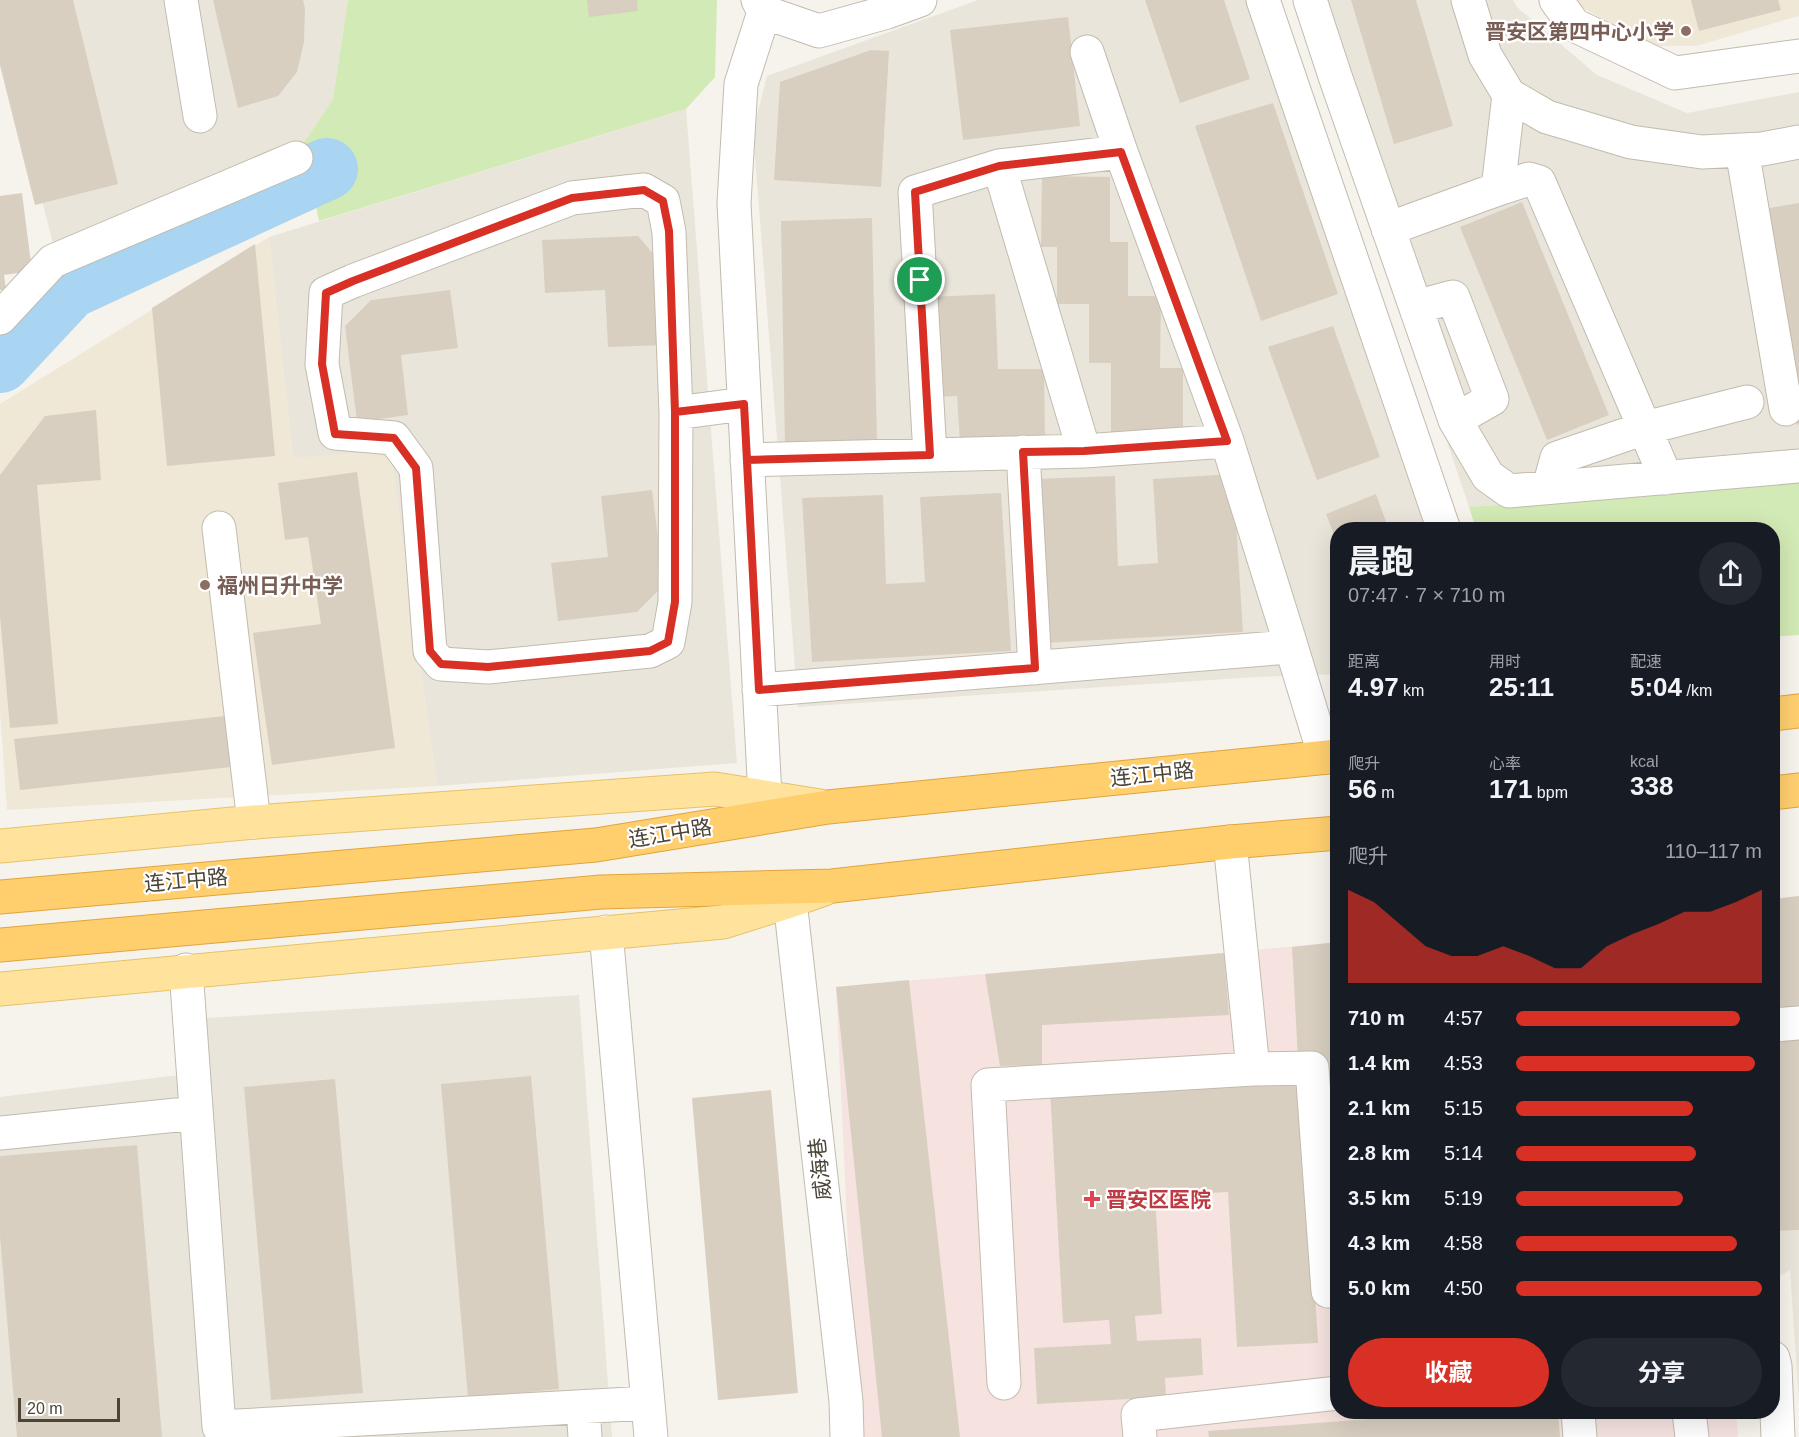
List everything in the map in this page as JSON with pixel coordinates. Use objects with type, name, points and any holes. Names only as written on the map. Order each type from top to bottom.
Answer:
[{"type":"highway","points":[[1780,713],[1799,711]]},
{"type":"highway","name":"连江中路","points":[[0,897],[596,844],[828,807],[1330,756]]},
{"type":"highway","points":[[1780,792],[1799,790]]},
{"type":"highway","points":[[0,945],[601,892],[832,886],[1230,842],[1330,834]]},
{"type":"main road","points":[[0,846],[254,822],[715,789],[828,807]]},
{"type":"main road","points":[[0,989],[723,922],[832,886]]},
{"type":"street","points":[[181,0],[200,116]]},
{"type":"street","points":[[765,797],[734,203],[741,84],[761,6],[819,31],[920,0]]},
{"type":"street","points":[[1263,0],[1441,522]]},
{"type":"street","points":[[1310,0],[1347,73],[1388,230],[1455,420],[1488,476],[1509,491],[1799,466]]},
{"type":"street","points":[[1468,0],[1485,55],[1509,95],[1547,117],[1631,142],[1702,152],[1762,149],[1799,142]]},
{"type":"street","points":[[1556,0],[1574,25],[1675,73],[1799,56]]},
{"type":"street","points":[[1087,52],[1121,152],[1227,441],[1289,639],[1330,753]]},
{"type":"street","points":[[1294,89],[1347,73]]},
{"type":"street","points":[[1498,189],[1509,95]]},
{"type":"street","points":[[1742,150],[1786,409]]},
{"type":"street","points":[[930,455],[915,192],[999,166],[1121,152]]},
{"type":"street","points":[[0,318],[53,261],[296,158]]},
{"type":"street","points":[[999,166],[1084,451]]},
{"type":"street","points":[[1388,230],[1529,179],[1539,182],[1666,478]]},
{"type":"street","points":[[644,190],[663,201],[669,231],[675,412],[675,602],[668,642],[650,651],[488,667],[441,664],[430,651],[416,468],[394,438],[335,434],[322,364],[326,293],[572,198],[644,190]]},
{"type":"street","points":[[1549,488],[1557,458],[1645,428],[1747,402]]},
{"type":"street","points":[[675,412],[744,404]]},
{"type":"street","points":[[747,460],[1084,451],[1227,441]]},
{"type":"street","points":[[1023,452],[1035,668]]},
{"type":"street","points":[[219,528],[254,822]]},
{"type":"street","points":[[759,690],[1276,648],[1289,639]]},
{"type":"street","points":[[1230,842],[1253,1069]]},
{"type":"street","name":"威海巷","points":[[790,901],[846,1401],[847,1437]]},
{"type":"street","points":[[606,932],[651,1437]]},
{"type":"street","points":[[186,970],[217,1434],[584,1422],[648,1403]]},
{"type":"street","points":[[1780,1024],[1799,1023]]},
{"type":"street","points":[[1004,1383],[988,1085],[1253,1069],[1312,1068],[1328,1291],[1330,1291]]},
{"type":"street","points":[[0,1133],[196,1113]]},
{"type":"street","points":[[1140,1437],[1138,1415],[1330,1393]]},
{"type":"street","points":[[1579,1419],[1580,1437]]},
{"type":"street","points":[[1690,1419],[1692,1437]]},
{"type":"street","points":[[1777,1419],[1778,1437]]},
{"type":"shaded area","points":[[0,0],[348,0],[333,99],[303,144],[54,247],[0,41]]},
{"type":"shaded area","points":[[978,0],[1248,0],[1427,522],[1330,522],[1330,674],[1256,677],[798,707],[753,131],[767,76]]},
{"type":"shaded area","points":[[1298,0],[1513,0],[1517,7],[1597,75],[1687,113],[1799,92],[1799,482],[1469,507]]},
{"type":"shaded area","name":"晋安区第四中心小学","points":[[1569,0],[1799,0],[1799,16],[1696,46],[1651,46]]},
{"type":"shaded area","points":[[686,109],[737,763],[437,786],[390,450],[293,459],[269,237]]},
{"type":"shaded area","name":"福州日升中学","points":[[269,237],[293,458],[390,450],[437,786],[7,810],[0,712],[0,404]]},
{"type":"shaded area","points":[[1799,896],[1799,1403],[1790,1270],[1780,1276],[1780,898]]},
{"type":"shaded area","name":"晋安区医院","points":[[1330,943],[1330,1419],[1737,1419],[1738,1437],[857,1437],[836,987]]},
{"type":"shaded area","points":[[579,995],[612,1437],[0,1437],[0,1097],[179,1075],[175,1020]]},
{"type":"green space","points":[[348,0],[717,0],[715,77],[686,109],[319,221],[303,144],[333,99]]},
{"type":"green space","points":[[1799,482],[1799,635],[1780,636],[1780,522],[1474,522],[1469,507]]},
{"type":"building","points":[[0,0],[73,0],[118,184],[35,205],[0,65]]},
{"type":"building","points":[[213,0],[303,0],[304,42],[297,72],[278,96],[238,108]]},
{"type":"building","points":[[587,0],[637,0],[638,11],[589,17]]},
{"type":"building","points":[[1145,0],[1224,0],[1250,79],[1180,103]]},
{"type":"building","points":[[1351,0],[1416,0],[1453,126],[1394,144]]},
{"type":"building","points":[[1691,0],[1778,0],[1781,10],[1699,31]]},
{"type":"building","points":[[1068,17],[1080,126],[963,140],[950,30]]},
{"type":"building","points":[[871,50],[889,51],[881,187],[774,180],[780,82]]},
{"type":"building","points":[[1273,103],[1338,294],[1261,321],[1195,126]]},
{"type":"building","points":[[1042,176],[1110,177],[1110,242],[1128,242],[1128,296],[1161,296],[1160,368],[1183,368],[1183,438],[1111,438],[1111,363],[1089,363],[1089,304],[1057,304],[1057,247],[1041,247]]},
{"type":"building","points":[[22,193],[32,271],[4,275],[6,290],[0,290],[0,196]]},
{"type":"building","points":[[1522,202],[1609,415],[1547,440],[1460,227]]},
{"type":"building","points":[[1799,203],[1799,424],[1797,425],[1764,209]]},
{"type":"building","points":[[872,218],[877,443],[785,445],[781,221]]},
{"type":"building","points":[[638,236],[662,264],[666,345],[608,347],[605,290],[545,293],[542,240]]},
{"type":"building","points":[[255,244],[275,456],[167,466],[152,308]]},
{"type":"building","points":[[450,290],[458,348],[401,355],[408,415],[357,422],[345,326],[371,300]]},
{"type":"building","points":[[995,294],[998,369],[1044,369],[1045,442],[960,442],[957,396],[936,397],[931,297]]},
{"type":"building","points":[[1333,326],[1380,457],[1317,480],[1268,347]]},
{"type":"building","points":[[96,410],[101,480],[37,485],[58,724],[10,728],[0,616],[0,475],[45,416]]},
{"type":"building","points":[[357,472],[395,748],[272,765],[253,633],[321,624],[308,537],[285,540],[278,483]]},
{"type":"building","points":[[1233,474],[1243,632],[1044,643],[1034,479],[1115,476],[1118,566],[1158,563],[1153,479]]},
{"type":"building","points":[[652,490],[664,585],[637,612],[558,621],[551,563],[608,557],[601,496]]},
{"type":"building","points":[[1001,493],[1011,651],[812,662],[802,498],[883,495],[886,584],[925,582],[920,497]]},
{"type":"building","points":[[1376,494],[1386,522],[1330,522],[1330,524],[1326,514]]},
{"type":"building","points":[[225,716],[231,767],[20,790],[14,739]]},
{"type":"building","points":[[1799,896],[1799,1014],[1780,1015],[1780,898]]},
{"type":"building","points":[[1330,943],[1330,1134],[1298,1060],[1292,947]]},
{"type":"building","points":[[1224,953],[1229,1015],[1042,1025],[1042,1065],[1000,1066],[985,974]]},
{"type":"building","points":[[909,980],[960,1437],[882,1437],[836,987]]},
{"type":"building","points":[[1799,1033],[1799,1230],[1780,1231],[1780,1034]]},
{"type":"building","points":[[1302,1075],[1318,1343],[1237,1347],[1228,1192],[1155,1196],[1162,1314],[1135,1316],[1137,1341],[1201,1338],[1203,1375],[1165,1378],[1166,1397],[1037,1404],[1034,1348],[1111,1344],[1109,1320],[1063,1323],[1050,1089]]},
{"type":"building","points":[[531,1076],[559,1389],[468,1398],[441,1084]]},
{"type":"building","points":[[335,1079],[363,1393],[271,1400],[244,1087]]},
{"type":"building","points":[[771,1090],[798,1393],[718,1400],[692,1098]]},
{"type":"building","points":[[137,1145],[162,1437],[17,1437],[0,1236],[0,1156]]},
{"type":"building","points":[[1369,1419],[1559,1419],[1560,1437],[1209,1437],[1208,1431]]},
{"type":"waterway","points":[[0,362],[69,288],[327,169]]},
{"type":"place","name":"晋安区第四中心小学","points":[[1686,31]]},
{"type":"place","name":"福州日升中学","points":[[205,585]]},
{"type":"place","name":"晋安区医院","points":[[1092,1199]]},
{"type":"route","points":[[920,280],[915,192],[999,166],[1121,152],[1227,441],[1084,451],[1023,452],[1035,668],[759,690],[744,404],[675,412],[675,602],[668,642],[650,651],[488,667],[441,664],[430,651],[416,468],[394,438],[335,434],[322,364],[326,293],[572,198],[644,190],[663,201],[669,231],[675,412],[744,404],[747,460],[930,455],[920,280]]}]
